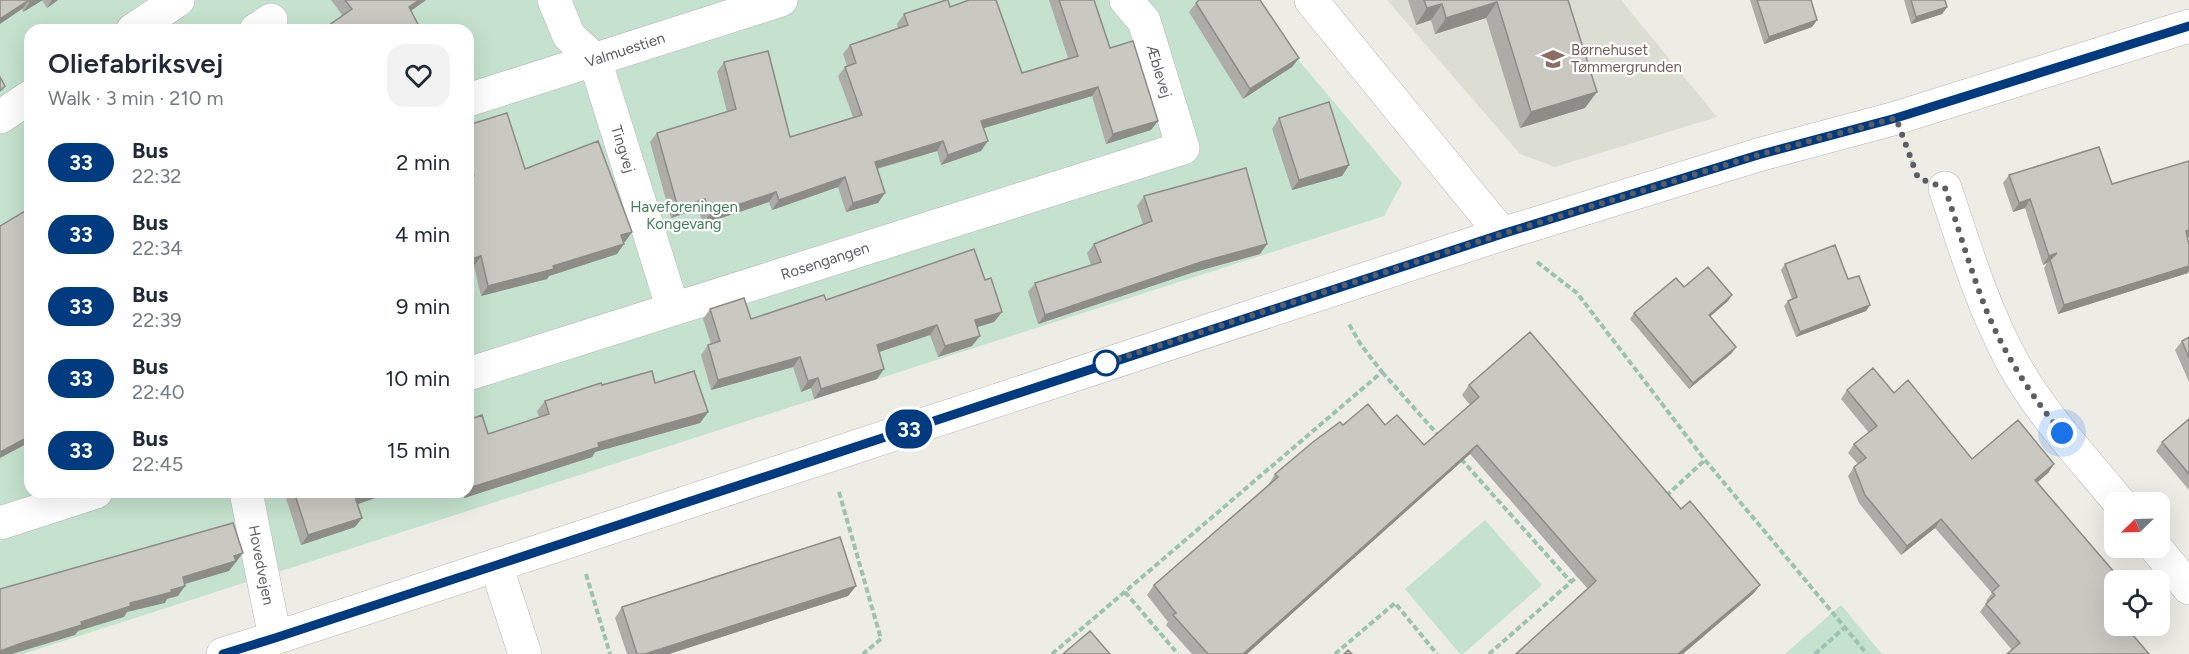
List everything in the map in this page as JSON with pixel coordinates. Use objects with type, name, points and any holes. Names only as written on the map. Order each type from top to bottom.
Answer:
[{"type":"street","points":[[142,24],[178,0]]},
{"type":"street","name":"Tingvej","points":[[554,0],[569,36],[595,60],[673,309]]},
{"type":"street","name":"Valmuestien","points":[[474,98],[781,0]]},
{"type":"street","name":"Æblevej","points":[[1126,0],[1144,21],[1183,148]]},
{"type":"street","points":[[1311,0],[1502,234]]},
{"type":"street","points":[[223,654],[1502,234],[1758,155],[1896,118],[2189,26]]},
{"type":"street","name":"Rosengangen","points":[[474,372],[1183,148]]},
{"type":"street","points":[[1945,188],[1986,308],[2014,365],[2048,416],[2111,492]]},
{"type":"street","points":[[0,523],[77,498]]},
{"type":"street","name":"Hovedvejen","points":[[247,498],[275,638]]},
{"type":"street","points":[[2164,558],[2189,588]]},
{"type":"street","points":[[496,565],[525,654]]},
{"type":"path","points":[[1896,118],[1918,178],[1945,188]]},
{"type":"path","points":[[1502,234],[1577,293],[1705,460],[1867,654]]},
{"type":"path","points":[[1330,289],[1361,345],[1382,372],[1445,442]]},
{"type":"path","points":[[1052,654],[1382,372]]},
{"type":"path","points":[[1453,450],[1571,582]]},
{"type":"path","points":[[829,455],[881,639],[863,654]]},
{"type":"path","points":[[1663,498],[1705,460]]},
{"type":"path","points":[[576,539],[610,654]]},
{"type":"path","points":[[1490,654],[1588,567]]},
{"type":"path","points":[[1125,592],[1178,654]]},
{"type":"path","points":[[1335,654],[1395,603],[1437,654]]},
{"type":"path","points":[[1815,654],[1844,628]]},
{"type":"shaded area","name":"Børnehuset Tømmergrunden","points":[[1387,0],[1621,0],[1717,117],[1555,167],[1520,154]]},
{"type":"green space","name":"Haveforeningen Kongevang","points":[[0,0],[1248,0],[1402,183],[1384,216],[23,654],[0,654]]},
{"type":"green space","points":[[1485,520],[1542,585],[1463,654],[1460,654],[1405,589]]},
{"type":"green space","points":[[1841,605],[1882,654],[1785,654]]},
{"type":"building","points":[[0,0],[29,0],[0,19]]},
{"type":"building","points":[[345,0],[419,0],[409,7],[418,24],[331,24],[352,9]]},
{"type":"building","points":[[946,0],[950,7],[969,0],[996,0],[1022,73],[1078,56],[1059,0],[1094,0],[1110,48],[1133,41],[1158,121],[1113,134],[1098,87],[981,121],[988,141],[948,155],[943,141],[875,162],[885,193],[853,203],[845,177],[779,200],[776,192],[710,214],[705,199],[678,208],[657,133],[736,109],[724,62],[768,51],[790,137],[862,115],[845,67],[856,63],[850,45],[908,25],[904,14]]},
{"type":"building","points":[[1199,0],[1260,0],[1299,58],[1250,89],[1196,3]]},
{"type":"building","points":[[1424,0],[1568,0],[1597,92],[1531,112],[1497,2],[1446,18],[1442,4],[1427,8]]},
{"type":"building","points":[[1757,0],[1811,0],[1817,20],[1769,37]]},
{"type":"building","points":[[1911,0],[1945,0],[1947,7],[1916,17]]},
{"type":"building","points":[[0,77],[5,86],[0,91]]},
{"type":"building","points":[[1329,102],[1349,165],[1299,180],[1279,118]]},
{"type":"building","points":[[507,113],[525,169],[598,141],[632,232],[621,235],[624,244],[553,266],[554,269],[488,286],[481,256],[474,258],[474,123]]},
{"type":"building","points":[[2099,147],[2112,184],[2189,161],[2189,230],[2186,231],[2189,266],[2064,305],[2050,260],[2057,253],[2049,256],[2030,199],[2019,203],[2009,175]]},
{"type":"building","points":[[1246,168],[1267,244],[1201,262],[1045,315],[1035,283],[1101,262],[1094,244],[1152,221],[1144,196]]},
{"type":"building","points":[[24,212],[24,439],[0,452],[0,226]]},
{"type":"building","points":[[1835,245],[1848,279],[1859,276],[1870,305],[1800,332],[1788,301],[1797,297],[1785,264]]},
{"type":"building","points":[[974,249],[985,280],[991,278],[1002,312],[975,320],[980,336],[945,346],[937,325],[877,345],[884,369],[821,389],[818,378],[808,381],[800,357],[718,380],[708,345],[720,341],[710,309],[744,298],[751,319],[824,295],[826,300]]},
{"type":"building","points":[[1708,267],[1732,295],[1709,315],[1736,347],[1693,383],[1634,313],[1676,278],[1684,287]]},
{"type":"building","points":[[1530,332],[1681,509],[1690,501],[1760,585],[1678,654],[1516,654],[1596,581],[1477,445],[1243,654],[1208,654],[1173,615],[1176,613],[1154,585],[1278,477],[1275,474],[1313,442],[1340,422],[1343,425],[1368,404],[1385,425],[1397,415],[1424,445],[1479,397],[1469,385]]},
{"type":"building","points":[[2189,337],[2189,358],[2182,341]]},
{"type":"building","points":[[1873,368],[1894,393],[1908,380],[1972,459],[2018,420],[2054,464],[2035,480],[2112,570],[2104,570],[2104,636],[2134,636],[2149,654],[2007,654],[2020,643],[1986,604],[1995,595],[1992,592],[1999,586],[1941,519],[1907,546],[1865,495],[1854,467],[1866,458],[1854,444],[1877,426],[1847,390]]},
{"type":"building","points":[[652,371],[655,383],[694,371],[708,412],[598,443],[599,447],[474,486],[474,418],[482,415],[488,434],[549,414],[545,401],[601,383],[602,385]]},
{"type":"building","points":[[2189,419],[2189,474],[2162,442]]},
{"type":"building","points":[[296,498],[355,498],[362,518],[308,535]]},
{"type":"building","points":[[233,523],[243,553],[234,556],[236,561],[183,577],[185,586],[171,590],[172,592],[130,603],[131,606],[81,622],[82,625],[0,651],[0,589]]},
{"type":"building","points":[[840,537],[856,586],[645,654],[637,654],[622,607]]},
{"type":"building","points":[[1090,631],[1110,654],[1063,654]]},
{"type":"bus line","name":"33","points":[[223,654],[1502,234],[1758,155],[1896,118],[2189,26]]},
{"type":"place","name":"Børnehuset Tømmergrunden","points":[[1553,59]]},
{"type":"route","points":[[1106,363],[1097,366],[1502,234],[1758,155],[1896,118],[1918,178],[1945,188],[1986,308],[2014,365],[2062,433]]}]
